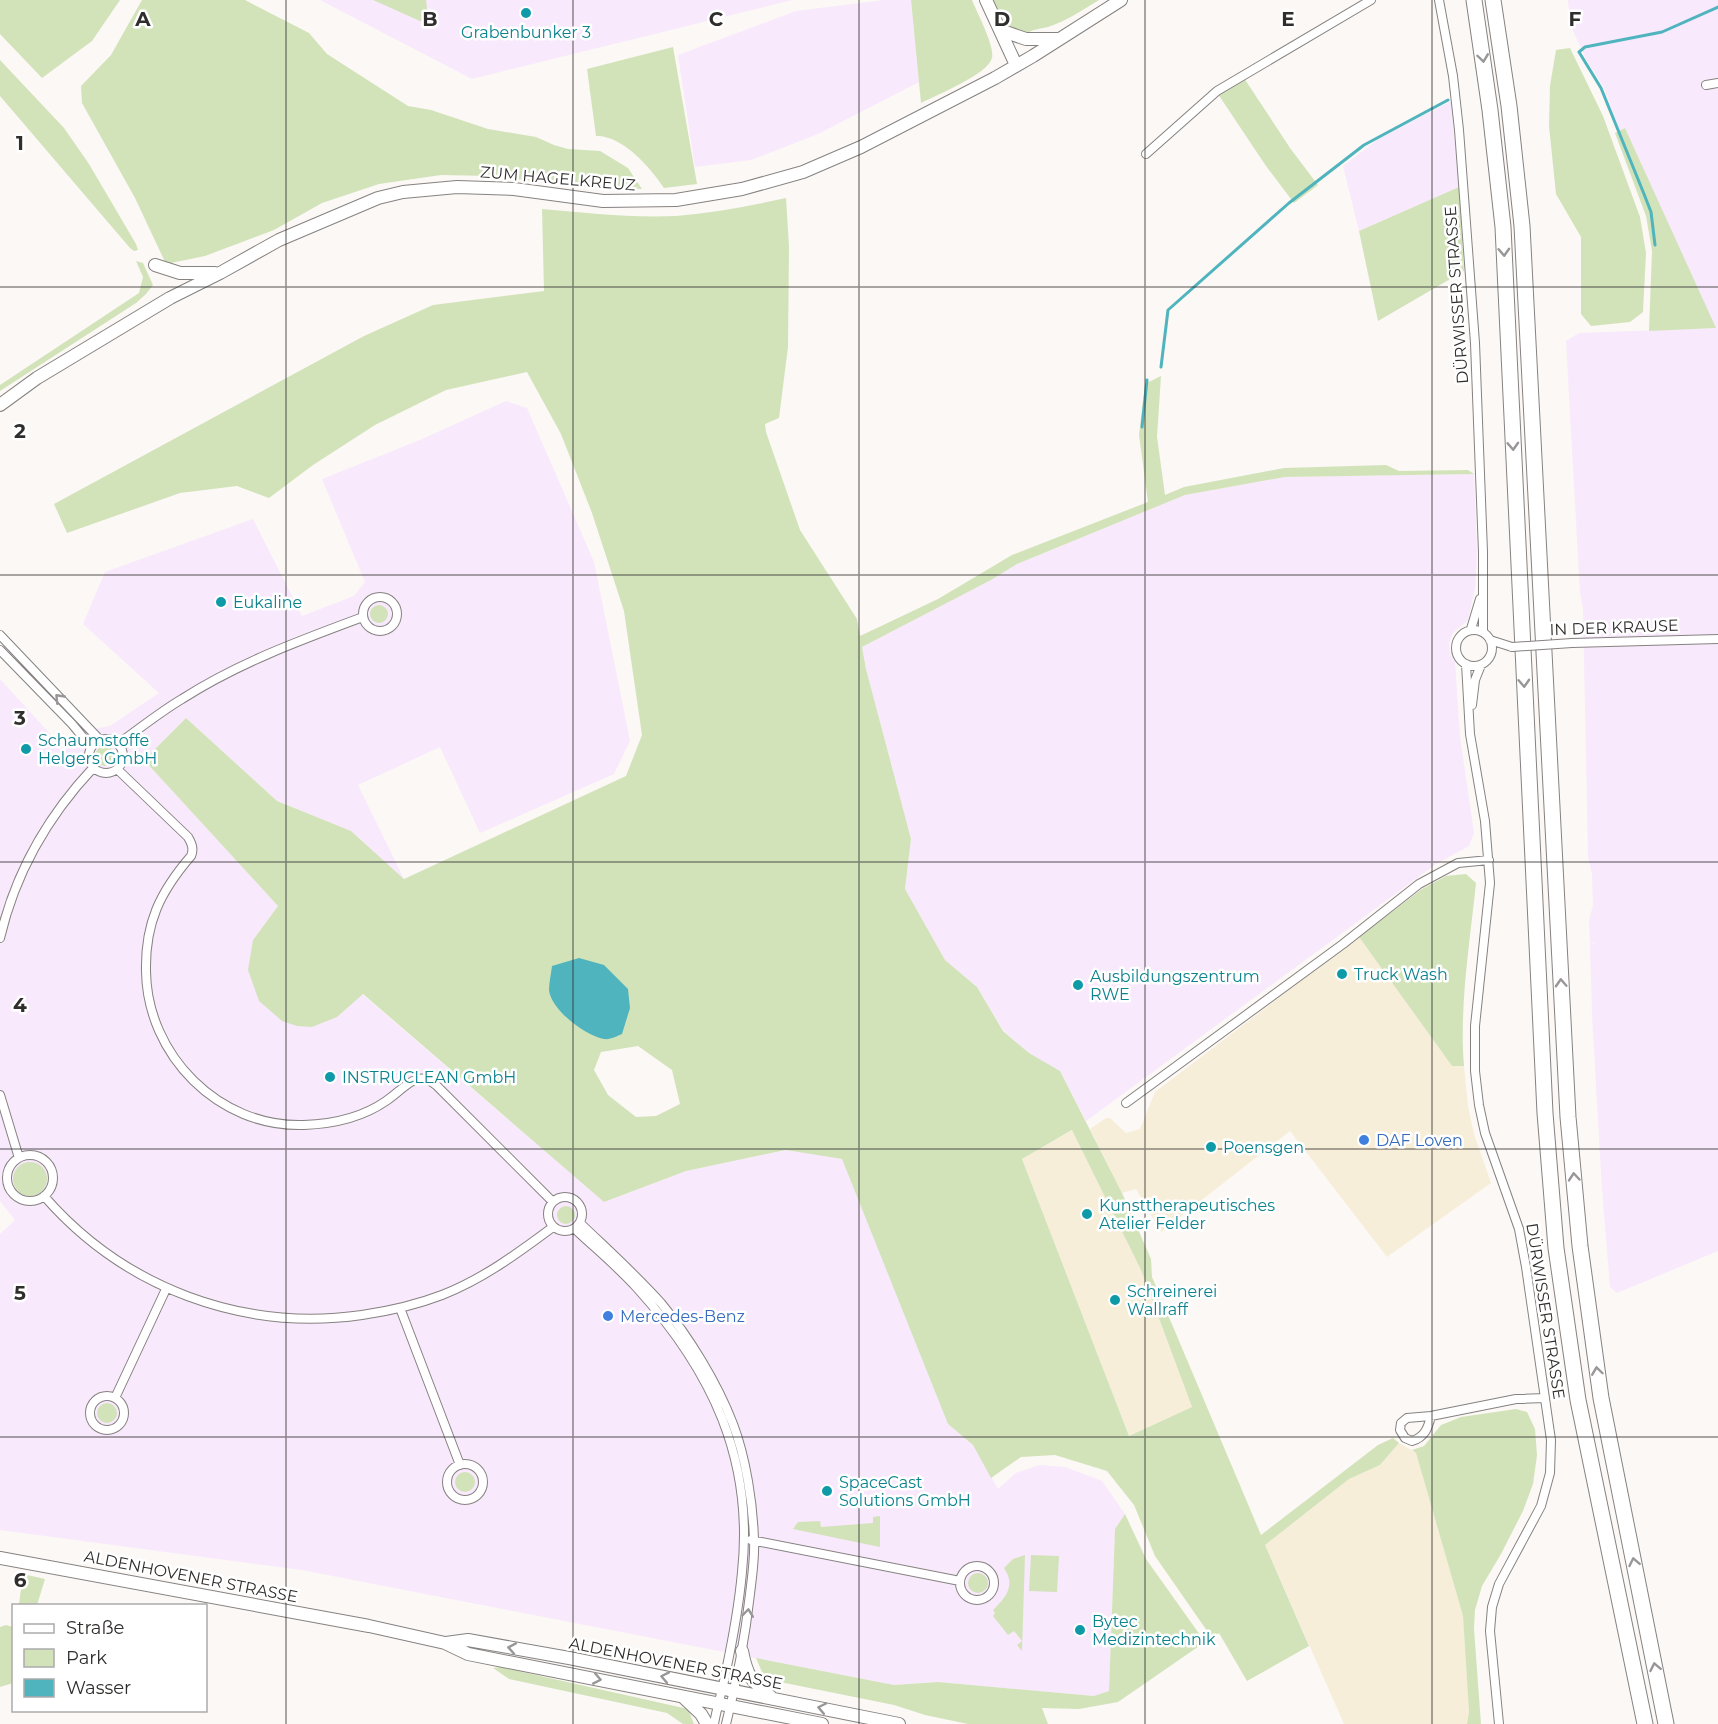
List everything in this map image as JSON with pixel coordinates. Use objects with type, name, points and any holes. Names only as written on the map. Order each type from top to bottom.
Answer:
[{"type":"highway","points":[[1474,0],[1490,110],[1503,227],[1545,1113],[1556,1248],[1578,1400],[1644,1720]]},
{"type":"highway","points":[[1493,0],[1509,106],[1522,226],[1568,1117],[1580,1246],[1601,1398],[1665,1719]]},
{"type":"main road","points":[[986,0],[1016,65]]},
{"type":"main road","name":"ZUM HAGELKREUZ","points":[[0,405],[37,378],[170,298],[279,240],[378,198],[403,192],[483,187],[603,201],[651,201],[676,200],[742,189],[803,172],[861,147],[1016,65],[1121,0]]},
{"type":"main road","points":[[1000,30],[1026,39],[1060,39]]},
{"type":"main road","points":[[155,265],[180,273],[220,273]]},
{"type":"main road","name":"ALDENHOVENER STRASSE","points":[[0,1558],[369,1626],[445,1643],[468,1654],[822,1724]]},
{"type":"main road","name":"ALDENHOVENER STRASSE","points":[[445,1643],[468,1640],[899,1724]]},
{"type":"main road","points":[[742,1651],[745,1666],[752,1681],[772,1698]]},
{"type":"main road","points":[[682,1696],[701,1714],[707,1724]]},
{"type":"street","points":[[1146,154],[1217,91],[1371,0]]},
{"type":"street","name":"DÜRWISSER STRASSE","points":[[1439,0],[1460,130],[1475,343],[1483,552],[1483,632]]},
{"type":"street","points":[[1706,85],[1718,83]]},
{"type":"street","name":"DÜRWISSER STRASSE","points":[[1471,629],[1482,590]]},
{"type":"street","points":[[376,597],[387,598],[396,609],[395,622],[386,630],[377,631],[369,628],[363,617],[362,612],[367,602],[376,597]]},
{"type":"street","points":[[118,744],[181,699],[208,683],[301,640],[363,617]]},
{"type":"street","points":[[1471,629],[1483,632],[1494,647],[1485,662],[1476,666],[1460,660],[1455,645],[1458,637],[1471,629]]},
{"type":"street","points":[[0,635],[100,740]]},
{"type":"street","name":"IN DER KRAUSE","points":[[1494,647],[1718,639]]},
{"type":"street","points":[[0,650],[72,724],[91,747]]},
{"type":"street","name":"DÜRWISSER STRASSE","points":[[1466,664],[1473,757],[1485,821],[1490,883],[1475,1026],[1475,1071],[1485,1133],[1519,1229],[1552,1456],[1546,1491],[1539,1510],[1499,1584],[1491,1613],[1490,1631],[1500,1724]]},
{"type":"street","name":"DÜRWISSER STRASSE","points":[[1470,717],[1475,680],[1480,664]]},
{"type":"street","points":[[108,739],[118,744],[122,749],[123,759],[117,769],[113,772],[102,773],[93,768],[88,758],[91,747],[100,740],[108,739]]},
{"type":"street","points":[[0,938],[10,900],[27,861],[57,812],[93,768]]},
{"type":"street","points":[[117,769],[188,837],[192,844],[191,856],[165,890],[156,907],[145,956],[146,986],[155,1024],[178,1065],[199,1087],[224,1104],[250,1116],[276,1123],[303,1125],[332,1122],[357,1115],[380,1105],[413,1080],[428,1079],[553,1202]]},
{"type":"street","points":[[1126,1103],[1343,944],[1419,884],[1458,863],[1489,860]]},
{"type":"street","points":[[0,1095],[19,1158]]},
{"type":"street","points":[[33,1156],[45,1161],[50,1167],[52,1186],[44,1197],[24,1201],[13,1193],[7,1181],[8,1174],[10,1167],[19,1158],[33,1156]]},
{"type":"street","points":[[44,1197],[77,1230],[112,1257],[166,1288],[228,1309],[293,1319],[340,1318],[400,1308],[440,1296],[491,1271],[553,1227]]},
{"type":"street","points":[[568,1197],[578,1202],[582,1212],[577,1226],[566,1231],[553,1227],[548,1211],[553,1202],[568,1197]]},
{"type":"street","points":[[577,1226],[636,1286],[660,1315],[698,1369],[726,1427],[736,1461],[743,1501],[744,1539],[725,1705],[726,1724]]},
{"type":"street","points":[[577,1226],[641,1282],[662,1305],[705,1366],[733,1424],[743,1460],[754,1540],[753,1572],[742,1651],[728,1690]]},
{"type":"street","points":[[115,1398],[166,1288]]},
{"type":"street","points":[[400,1308],[460,1465]]},
{"type":"street","points":[[104,1396],[115,1398],[124,1411],[122,1422],[109,1431],[98,1428],[91,1420],[89,1412],[91,1406],[98,1398],[104,1396]]},
{"type":"street","points":[[1431,1416],[1516,1399],[1545,1398]]},
{"type":"street","points":[[460,1465],[477,1469],[482,1479],[478,1495],[467,1500],[462,1500],[452,1494],[447,1483],[451,1472],[460,1465]]},
{"type":"street","points":[[744,1539],[960,1581]]},
{"type":"street","points":[[981,1566],[991,1572],[994,1583],[990,1594],[980,1600],[974,1600],[964,1594],[960,1581],[962,1575],[970,1567],[981,1566]]},
{"type":"street","points":[[714,1724],[725,1705]]},
{"type":"shaded area","points":[[320,0],[792,0],[472,79]]},
{"type":"shaded area","points":[[884,0],[911,0],[919,82],[818,134],[751,160],[695,167],[678,55],[796,11]]},
{"type":"shaded area","points":[[1568,0],[1718,0],[1718,1251],[1617,1293],[1610,1287],[1592,1015],[1590,945],[1599,941],[1590,944],[1589,921],[1593,905],[1592,874],[1588,857],[1583,608],[1580,593],[1566,341],[1579,333],[1715,328],[1625,128],[1620,131],[1604,88],[1586,59],[1570,24]]},
{"type":"shaded area","points":[[1451,101],[1459,187],[1359,231],[1343,166],[1377,140]]},
{"type":"shaded area","points":[[506,401],[527,408],[594,562],[630,741],[614,774],[480,833],[440,747],[358,785],[404,879],[351,831],[277,801],[186,718],[144,760],[278,906],[253,940],[337,1017],[362,994],[604,1202],[686,1171],[787,1150],[842,1159],[948,1424],[973,1445],[998,1489],[1016,1473],[1040,1465],[1065,1467],[1102,1481],[1125,1514],[1115,1529],[1109,1691],[1094,1696],[938,1682],[894,1685],[302,1570],[0,1530],[0,1234],[15,1220],[0,1201],[0,679],[64,749],[94,729],[110,726],[159,693],[83,624],[105,572],[253,519],[302,616],[354,596],[365,582],[322,479],[420,440]]},
{"type":"shaded area","points":[[1474,474],[1477,552],[1475,588],[1468,620],[1453,633],[1449,643],[1450,653],[1455,663],[1460,737],[1474,833],[1469,846],[1436,864],[1086,1121],[1060,1071],[1029,1053],[1003,1030],[977,987],[945,960],[905,889],[911,839],[862,647],[991,580],[1017,564],[1185,495],[1285,477]]},
{"type":"shaded area","points":[[1359,937],[1452,1066],[1464,1066],[1468,1106],[1474,1134],[1491,1183],[1387,1257],[1290,1131],[1161,1232],[1136,1189],[1122,1193],[1090,1129],[1106,1118],[1110,1118],[1126,1133],[1140,1129],[1155,1092]]},
{"type":"shaded area","points":[[1073,1130],[1141,1270],[1192,1407],[1129,1436],[1022,1159]]},
{"type":"shaded area","points":[[1399,1443],[1416,1453],[1463,1616],[1469,1712],[1467,1724],[1344,1724],[1265,1545],[1349,1479],[1380,1465]]},
{"type":"green space","points":[[0,0],[120,0],[92,41],[42,78],[0,34]]},
{"type":"green space","points":[[142,0],[245,0],[309,33],[327,54],[408,106],[431,110],[488,129],[536,137],[568,149],[600,151],[628,168],[642,189],[577,186],[488,176],[441,175],[379,184],[322,203],[274,230],[205,256],[166,264],[135,198],[82,103],[81,86],[111,55]]},
{"type":"green space","points":[[373,0],[426,0],[429,25]]},
{"type":"green space","points":[[911,0],[972,0],[992,53],[992,58],[981,71],[961,84],[921,103]]},
{"type":"green space","points":[[993,0],[1099,0],[1061,22],[1026,34],[1010,26]]},
{"type":"green space","points":[[673,47],[697,184],[664,188],[643,162],[625,146],[606,137],[596,136],[587,69]]},
{"type":"green space","points":[[1570,48],[1603,116],[1640,217],[1646,253],[1643,312],[1630,322],[1591,326],[1581,314],[1581,237],[1556,194],[1549,126],[1550,86],[1556,50]]},
{"type":"green space","points":[[0,60],[64,128],[89,164],[138,250],[134,251],[130,248],[0,96]]},
{"type":"green space","points":[[1244,78],[1290,148],[1318,185],[1294,203],[1266,166],[1218,94]]},
{"type":"green space","points":[[1625,128],[1716,328],[1649,331],[1652,251],[1646,216],[1615,133]]},
{"type":"green space","points":[[1459,187],[1464,271],[1378,321],[1359,231]]},
{"type":"green space","points":[[786,198],[789,247],[788,347],[779,418],[765,424],[766,432],[800,530],[857,619],[860,636],[938,599],[1012,555],[1148,502],[1139,435],[1145,384],[1161,376],[1157,437],[1165,495],[1184,487],[1284,468],[1386,465],[1399,471],[1468,470],[1474,474],[1285,477],[1185,495],[1017,564],[991,580],[862,647],[911,839],[905,889],[945,960],[977,987],[1003,1031],[1029,1053],[1060,1071],[1122,1193],[1151,1259],[1152,1277],[1261,1535],[1378,1445],[1393,1438],[1399,1443],[1380,1465],[1349,1479],[1265,1545],[1309,1646],[1247,1681],[1219,1633],[1212,1638],[1155,1556],[1134,1505],[1107,1471],[1055,1455],[1021,1457],[991,1478],[973,1445],[948,1424],[842,1159],[786,1150],[686,1171],[604,1202],[363,994],[337,1017],[312,1027],[297,1026],[282,1021],[259,1001],[248,970],[253,940],[278,906],[144,760],[186,718],[277,801],[351,831],[404,879],[626,776],[642,735],[624,611],[592,513],[561,434],[527,372],[446,390],[375,425],[313,465],[269,498],[237,486],[180,493],[67,533],[54,504],[364,336],[433,305],[544,291],[542,209],[626,216],[676,216],[718,211]],"holes":[[[638,1046],[672,1070],[680,1104],[656,1116],[636,1117],[608,1095],[594,1070],[601,1052]],[[1072,1130],[1141,1270],[1192,1407],[1129,1436],[1022,1159]]]},
{"type":"green space","points":[[136,261],[143,263],[153,285],[146,294],[136,303],[0,391],[0,385],[139,293],[143,277]]},
{"type":"green space","points":[[379,605],[385,608],[388,614],[385,620],[379,623],[373,620],[370,614],[373,608]]},
{"type":"green space","points":[[105,746],[112,749],[115,756],[112,763],[105,766],[98,763],[95,756],[98,749]]},
{"type":"green space","points":[[1466,874],[1476,883],[1464,998],[1464,1066],[1452,1066],[1359,937],[1422,889],[1446,876]]},
{"type":"green space","points":[[30,1162],[42,1167],[47,1179],[42,1191],[30,1196],[18,1191],[13,1179],[18,1167]]},
{"type":"green space","points":[[562,1206],[570,1206],[575,1211],[573,1222],[562,1224],[557,1219],[557,1211]]},
{"type":"green space","points":[[107,1403],[114,1406],[117,1413],[114,1420],[107,1423],[100,1420],[97,1413],[100,1406]]},
{"type":"green space","points":[[1516,1409],[1527,1412],[1535,1429],[1537,1455],[1533,1484],[1523,1511],[1482,1586],[1475,1610],[1474,1629],[1481,1724],[1467,1724],[1469,1712],[1463,1616],[1416,1453],[1412,1450],[1424,1446],[1441,1425],[1461,1417]]},
{"type":"green space","points":[[465,1472],[472,1475],[475,1482],[472,1489],[465,1492],[458,1489],[455,1482],[458,1475]]},
{"type":"green space","points":[[1125,1514],[1146,1559],[1205,1642],[1118,1702],[1079,1709],[1042,1708],[1048,1724],[968,1724],[925,1715],[894,1705],[770,1680],[762,1672],[756,1658],[894,1685],[938,1682],[1094,1696],[1109,1691],[1115,1529]]},
{"type":"green space","points":[[880,1516],[880,1547],[793,1529],[798,1522],[820,1521],[821,1527],[873,1523],[873,1517]]},
{"type":"green space","points":[[1025,1555],[1022,1651],[1017,1645],[1022,1641],[1014,1631],[1008,1635],[993,1616],[995,1613],[993,1610],[1008,1591],[1008,1574],[1004,1568],[1013,1559]]},
{"type":"green space","points":[[1031,1555],[1059,1556],[1057,1592],[1029,1591]]},
{"type":"green space","points":[[978,1573],[985,1576],[988,1583],[985,1590],[978,1593],[971,1590],[968,1583],[971,1576]]},
{"type":"green space","points":[[23,1574],[45,1579],[37,1604],[19,1604]]},
{"type":"green space","points":[[6,1625],[12,1627],[12,1683],[0,1687],[0,1627]]},
{"type":"green space","points":[[500,1667],[688,1709],[694,1724],[683,1724],[667,1713],[509,1679],[493,1668]]},
{"type":"water","points":[[579,958],[604,965],[628,989],[630,1008],[622,1034],[606,1039],[588,1033],[570,1021],[551,998],[549,990],[552,966]]},
{"type":"waterway","points":[[1655,245],[1651,212],[1644,194],[1601,88],[1579,52],[1585,47],[1662,32],[1718,7]]},
{"type":"waterway","points":[[1161,367],[1168,310],[1289,203],[1364,145],[1448,100]]},
{"type":"waterway","points":[[1142,427],[1147,380]]},
{"type":"place","name":"Grabenbunker 3","points":[[526,13]]},
{"type":"place","name":"Eukaline","points":[[221,602]]},
{"type":"place","name":"Schaumstoffe Helgers GmbH","points":[[26,749]]},
{"type":"place","name":"Truck Wash","points":[[1342,974]]},
{"type":"place","name":"Ausbildungszentrum RWE","points":[[1078,985]]},
{"type":"place","name":"INSTRUCLEAN GmbH","points":[[330,1077]]},
{"type":"place","name":"DAF Loven","points":[[1364,1140]]},
{"type":"place","name":"Poensgen","points":[[1211,1147]]},
{"type":"place","name":"Kunsttherapeutisches Atelier Felder","points":[[1087,1214]]},
{"type":"place","name":"Schreinerei Wallraff","points":[[1115,1300]]},
{"type":"place","name":"Mercedes-Benz","points":[[608,1316]]},
{"type":"place","name":"SpaceCast Solutions GmbH","points":[[827,1491]]},
{"type":"place","name":"Bytec Medizintechnik","points":[[1080,1630]]}]
